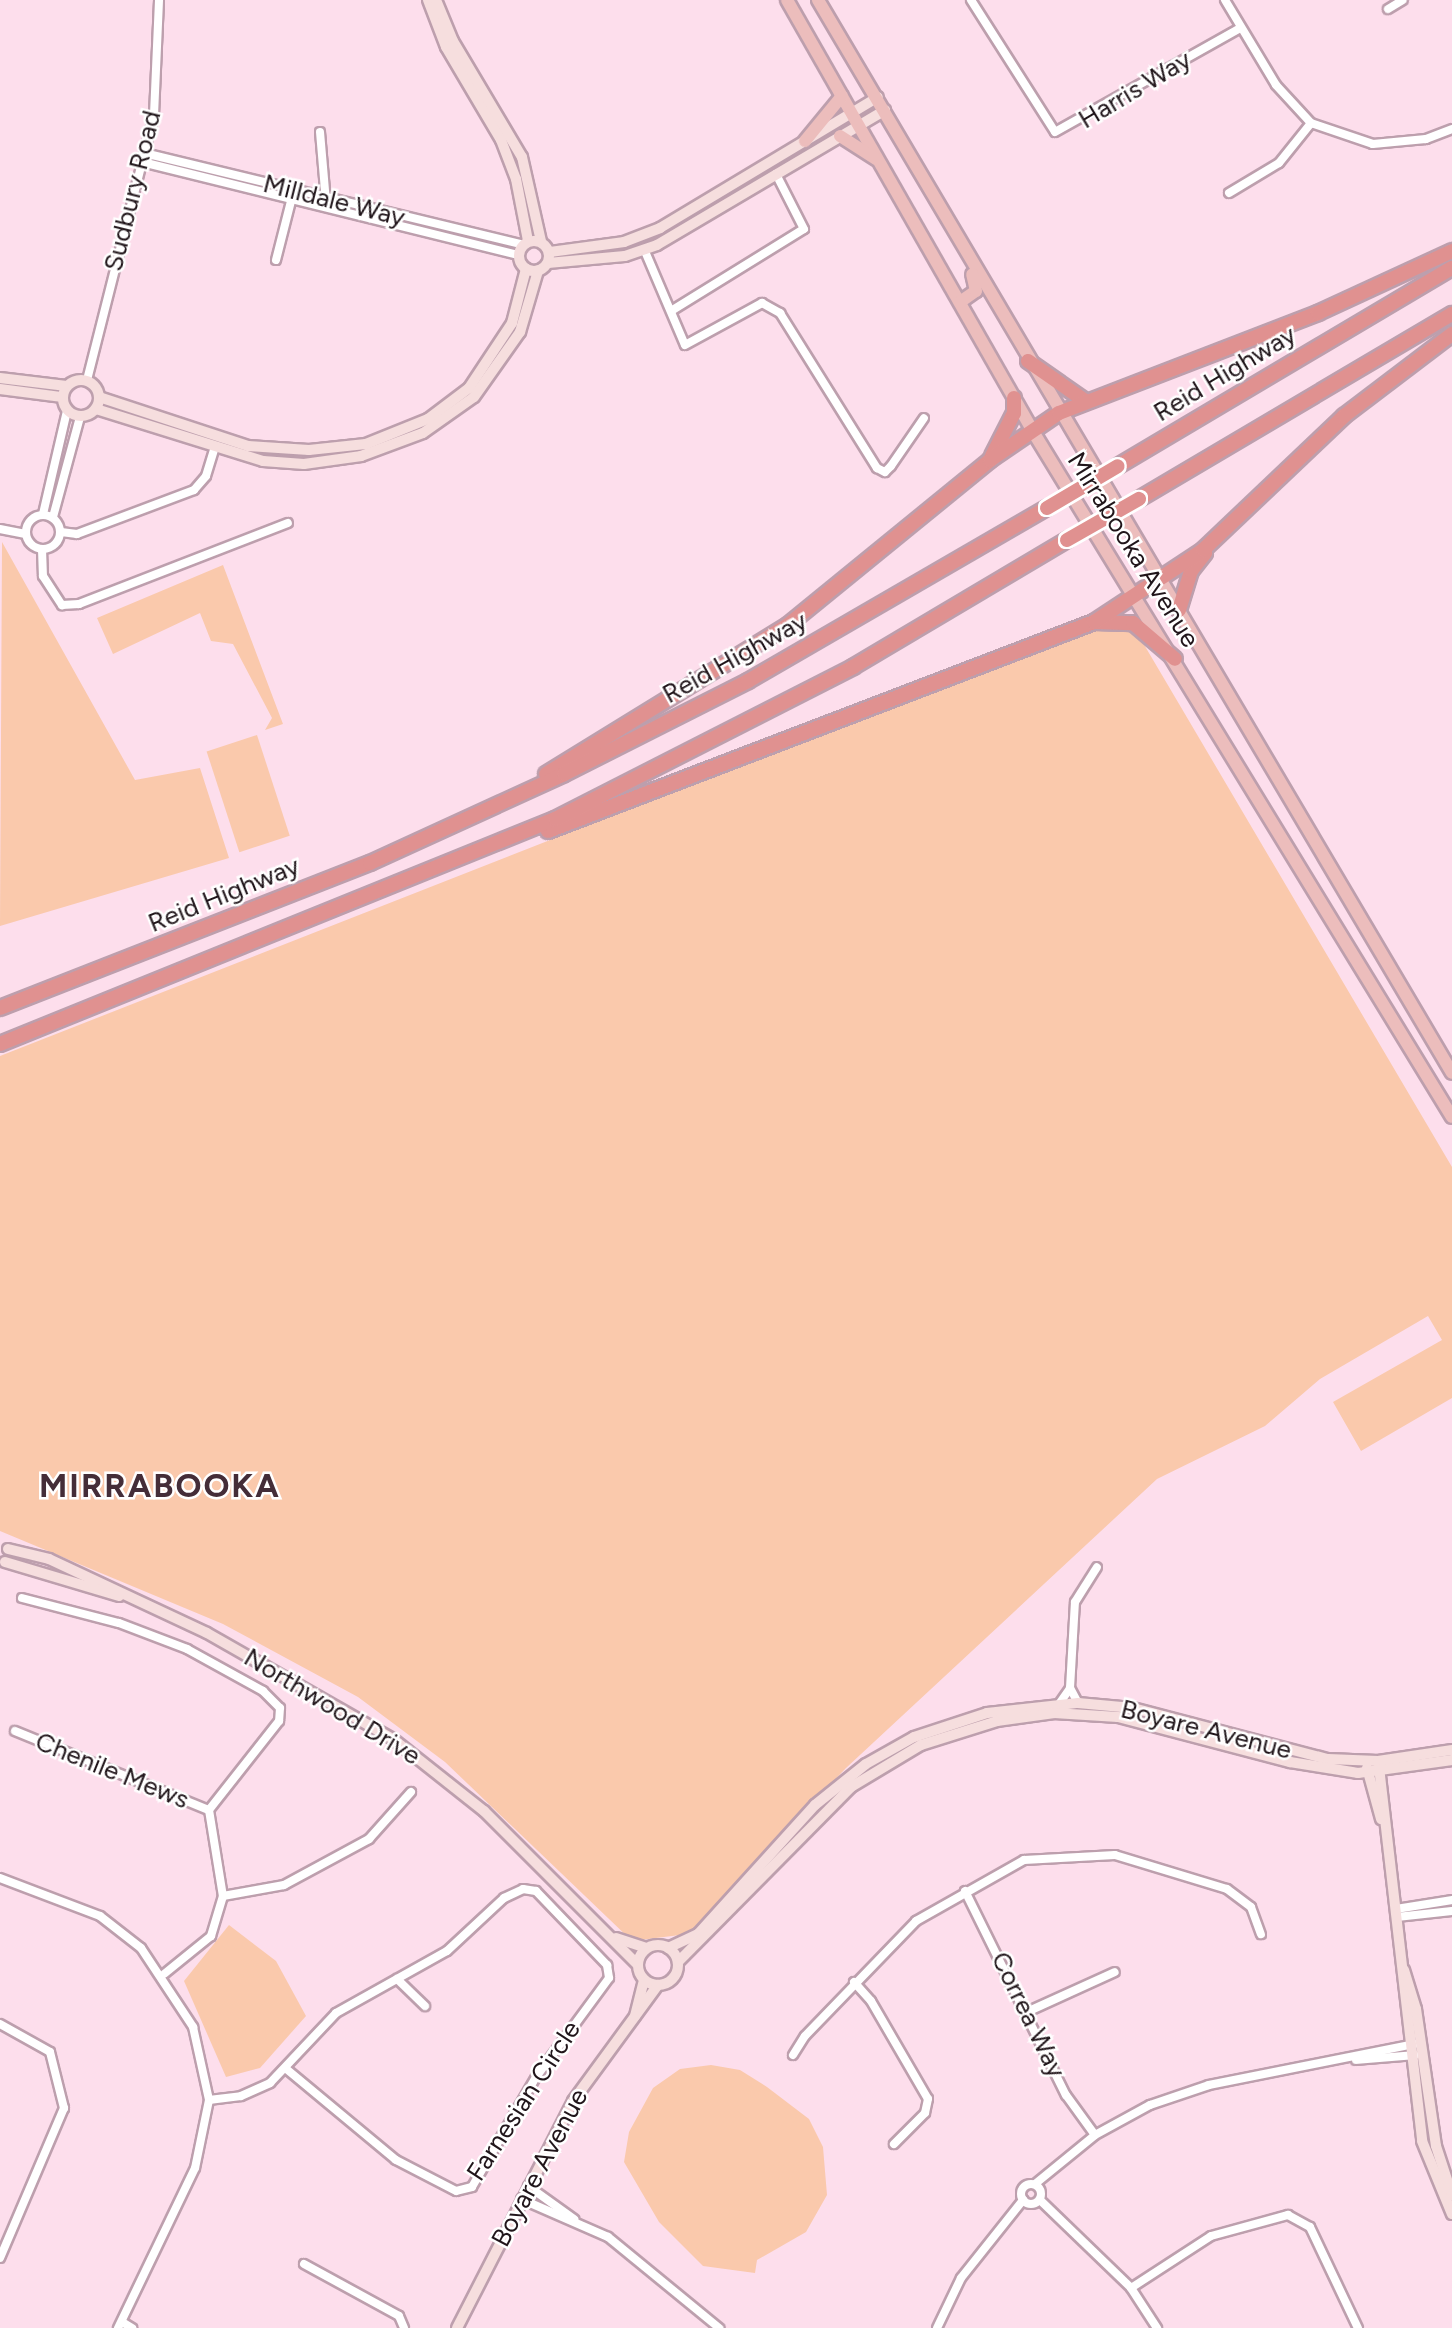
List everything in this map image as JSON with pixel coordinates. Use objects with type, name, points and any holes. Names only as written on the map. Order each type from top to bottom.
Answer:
[{"type":"highway","points":[[479,814],[788,625],[990,460],[1059,413],[1084,400],[1318,313],[1452,251]]},
{"type":"highway","name":"Reid Highway","points":[[0,1008],[479,814],[748,681],[1452,268]]},
{"type":"highway","points":[[427,876],[671,763],[853,667],[1452,314]]},
{"type":"highway","points":[[1179,610],[1191,571],[1222,533],[1345,416],[1452,334]]},
{"type":"highway","points":[[1028,361],[1084,400]]},
{"type":"highway","points":[[990,460],[1014,413],[1014,398]]},
{"type":"highway","points":[[0,1044],[427,876],[1094,622],[1222,533]]},
{"type":"highway","points":[[1094,622],[1133,623],[1175,659]]},
{"type":"main road","name":"Mirrabooka Avenue","points":[[787,0],[1032,430],[1175,659],[1452,1117]]},
{"type":"main road","name":"Mirrabooka Avenue","points":[[818,0],[885,110],[1028,361],[1179,610],[1452,1073]]},
{"type":"main road","points":[[805,141],[842,96]]},
{"type":"main road","points":[[840,136],[884,167]]},
{"type":"main road","points":[[951,226],[977,286],[960,302]]},
{"type":"main road","points":[[1425,1072],[1445,1061]]},
{"type":"street","name":"Sudbury Road","points":[[87,380],[159,84],[159,0]]},
{"type":"street","points":[[428,0],[446,47],[501,140],[516,179],[523,247],[532,270]]},
{"type":"street","points":[[436,0],[453,41],[523,157],[541,241],[549,257]]},
{"type":"street","name":"Harris Way","points":[[971,0],[1055,132],[1240,28]]},
{"type":"street","points":[[1225,0],[1276,85],[1311,123],[1373,144],[1417,141],[1452,129]]},
{"type":"street","points":[[1388,9],[1403,0]]},
{"type":"street","points":[[0,378],[67,386],[87,380],[99,397],[143,420],[214,449],[304,464],[376,446],[457,411],[507,345],[532,270],[549,257],[624,242],[660,228],[877,97]]},
{"type":"street","points":[[549,257],[644,249],[885,110]]},
{"type":"street","points":[[1228,193],[1279,163],[1311,123]]},
{"type":"street","points":[[320,132],[327,199],[324,208]]},
{"type":"street","name":"Milldale Way","points":[[143,158],[523,247]]},
{"type":"street","points":[[671,311],[804,229],[776,174]]},
{"type":"street","name":"Milldale Way","points":[[292,195],[324,208],[523,247]]},
{"type":"street","points":[[276,260],[292,195]]},
{"type":"street","points":[[523,247],[541,241]]},
{"type":"street","points":[[644,249],[685,345],[762,303],[770,305],[850,432],[885,472],[924,418]]},
{"type":"street","points":[[43,514],[67,411],[62,397],[67,386]]},
{"type":"street","points":[[0,389],[62,397]]},
{"type":"street","points":[[96,409],[99,397]]},
{"type":"street","points":[[42,549],[57,543],[61,532],[54,517],[80,417],[96,409],[268,449],[376,446]]},
{"type":"street","points":[[67,411],[80,417]]},
{"type":"street","points":[[61,532],[77,534],[194,490],[206,476],[214,449]]},
{"type":"street","points":[[26,534],[30,520],[43,514],[54,517]]},
{"type":"street","points":[[0,529],[26,534],[42,549],[43,576],[62,605],[79,604],[288,523]]},
{"type":"street","points":[[0,1540],[8,1549],[3,1563]]},
{"type":"street","name":"Northwood Drive","points":[[8,1549],[49,1559],[119,1596],[277,1670],[393,1739],[484,1811],[616,1938],[637,1964]]},
{"type":"street","name":"Northwood Drive","points":[[3,1563],[119,1596]]},
{"type":"street","points":[[1059,1704],[1070,1688],[1075,1602],[1097,1567]]},
{"type":"street","points":[[22,1598],[119,1623],[187,1649],[271,1697],[279,1721],[209,1810],[223,1896],[211,1936],[164,1974]]},
{"type":"street","points":[[1070,1688],[1078,1703]]},
{"type":"street","name":"Boyare Avenue","points":[[668,1948],[698,1934],[815,1805],[866,1764],[969,1718],[1078,1703],[1156,1712],[1284,1751],[1373,1767],[1452,1750]]},
{"type":"street","name":"Boyare Avenue","points":[[678,1962],[727,1919],[843,1793],[921,1745],[987,1723],[1089,1713],[1152,1722],[1309,1766],[1373,1767],[1452,1760]]},
{"type":"street","name":"Chenile Mews","points":[[15,1731],[209,1810]]},
{"type":"street","points":[[1373,1767],[1416,2049],[1452,2214]]},
{"type":"street","points":[[223,1896],[284,1885],[369,1839],[411,1792]]},
{"type":"street","points":[[793,2056],[853,1983],[916,1921],[1024,1860],[1115,1855],[1234,1893],[1251,1907],[1261,1934]]},
{"type":"street","points":[[0,1878],[100,1916],[164,1974],[193,2026],[209,2100],[195,2168],[120,2325],[132,2328]]},
{"type":"street","name":"Farnesian Circle","points":[[209,2100],[241,2096],[285,2068],[336,2012],[447,1951],[504,1898],[523,1889],[536,1891],[607,1965],[609,1978],[536,2077],[472,2187],[456,2191],[396,2160],[285,2068]]},
{"type":"street","name":"Correa Way","points":[[965,1891],[1029,2011],[1066,2095],[1096,2135]]},
{"type":"street","points":[[1397,1913],[1452,1900]]},
{"type":"street","points":[[1397,1913],[1452,1911]]},
{"type":"street","name":"Northwood Drive","points":[[616,1938],[646,1948]]},
{"type":"street","points":[[646,1948],[668,1948],[678,1962],[672,1979],[658,1985],[644,1980],[637,1964],[646,1948]]},
{"type":"street","points":[[1029,2011],[1115,1972]]},
{"type":"street","points":[[397,1979],[425,2006]]},
{"type":"street","name":"Boyare Avenue","points":[[635,2016],[644,1980]]},
{"type":"street","points":[[853,1983],[871,2001],[928,2099],[925,2113],[894,2144]]},
{"type":"street","name":"Boyare Avenue","points":[[457,2328],[573,2101],[658,1985]]},
{"type":"street","points":[[0,2024],[50,2052],[64,2108],[0,2258]]},
{"type":"street","points":[[937,2328],[961,2278],[1023,2200],[1024,2186],[1034,2184],[1096,2135],[1209,2085],[1416,2049]]},
{"type":"street","points":[[1444,2175],[1452,2195]]},
{"type":"street","points":[[1034,2184],[1040,2200],[1131,2288],[1157,2328]]},
{"type":"street","points":[[528,2186],[574,2219],[649,2265],[719,2328]]},
{"type":"street","points":[[521,2199],[574,2219]]},
{"type":"street","points":[[1023,2200],[1040,2200]]},
{"type":"street","points":[[1131,2288],[1211,2236],[1288,2215],[1310,2227],[1358,2328]]},
{"type":"street","points":[[304,2264],[399,2316],[404,2328]]},
{"type":"shaded area","points":[[2,542],[135,780],[200,768],[229,858],[0,926]]},
{"type":"shaded area","points":[[223,565],[283,724],[265,730],[272,718],[233,644],[211,641],[200,613],[113,654],[97,618]]},
{"type":"shaded area","points":[[1126,614],[1452,1167],[1452,1398],[1361,1451],[1333,1402],[1442,1340],[1428,1316],[1320,1379],[1265,1426],[1157,1479],[846,1768],[688,1934],[632,1941],[445,1762],[358,1697],[223,1624],[0,1531],[0,1056]]},
{"type":"shaded area","points":[[257,735],[290,836],[239,852],[207,751]]},
{"type":"shaded area","points":[[229,1925],[276,1961],[306,2016],[260,2068],[226,2077],[184,1981]]},
{"type":"shaded area","points":[[711,2065],[740,2070],[767,2087],[809,2119],[823,2147],[827,2195],[806,2232],[757,2260],[755,2273],[703,2266],[659,2222],[624,2162],[629,2132],[653,2088],[680,2069]]},
{"type":"district","name":"MIRRABOOKA","points":[[160,1486]]}]
